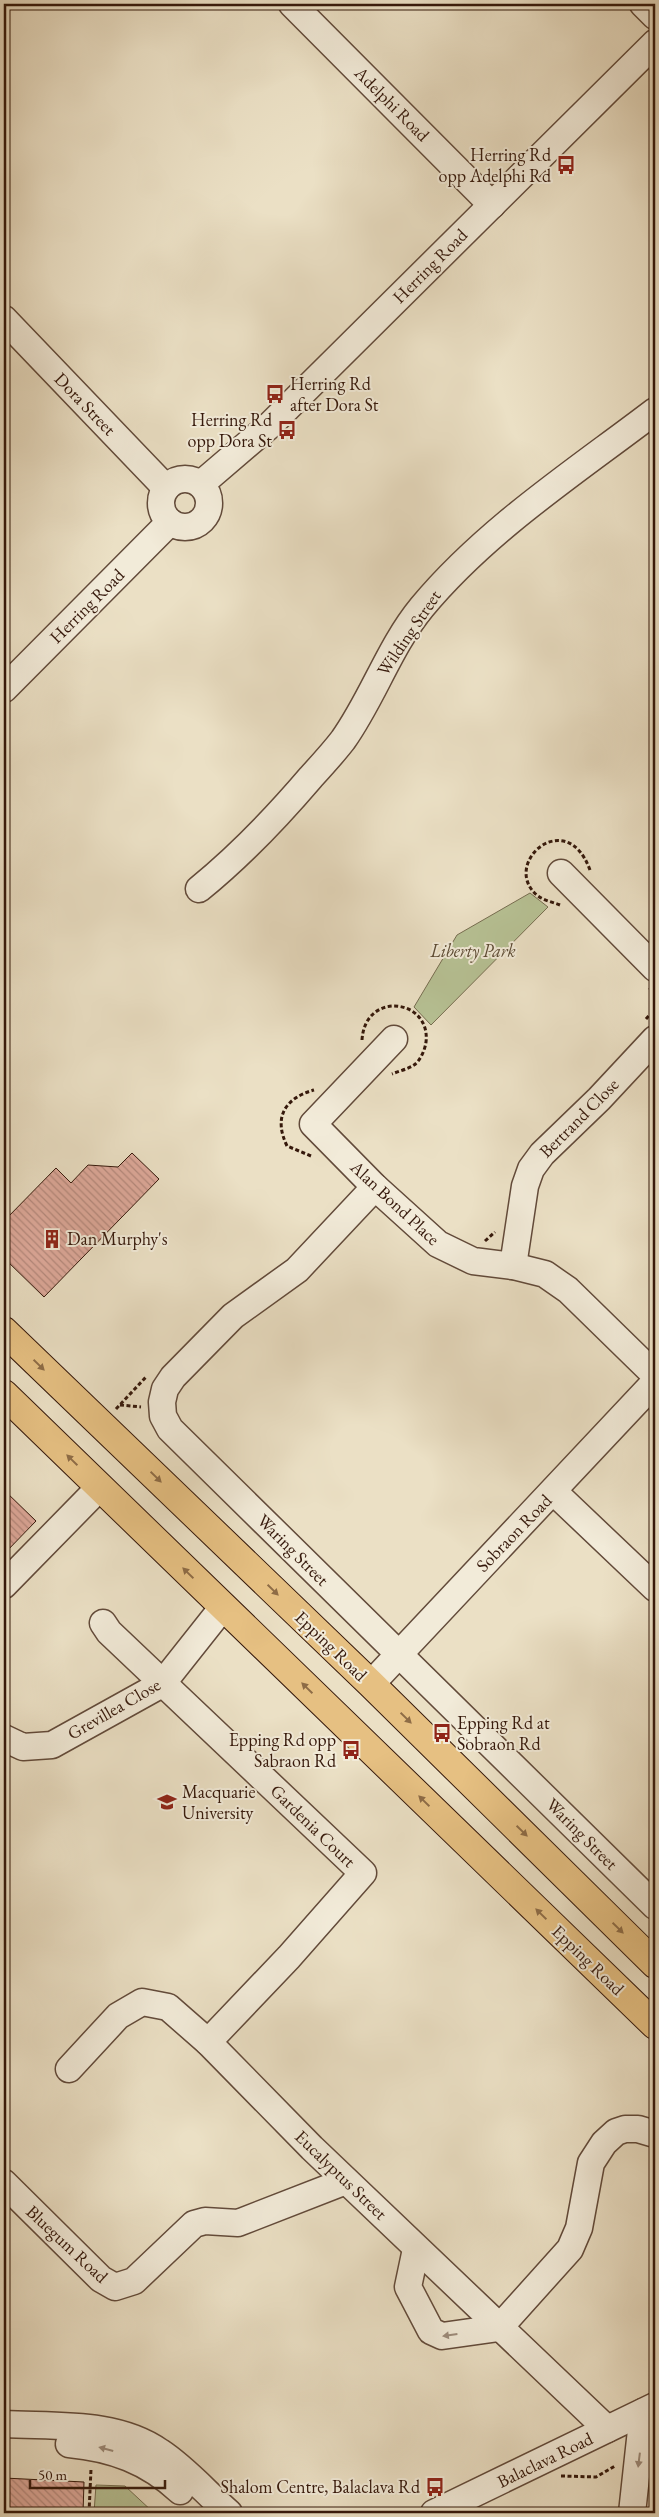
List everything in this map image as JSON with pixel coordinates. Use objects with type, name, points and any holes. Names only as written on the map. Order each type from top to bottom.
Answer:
[{"type":"main road","name":"Epping Road","points":[[4,1331],[371,1684],[655,1964]]},
{"type":"main road","name":"Epping Road","points":[[4,1394],[655,2025]]},
{"type":"street","name":"Adelphi Road","points":[[292,4],[492,204]]},
{"type":"street","points":[[643,4],[655,16]]},
{"type":"street","name":"Herring Road","points":[[201,484],[270,425],[655,43]]},
{"type":"street","name":"Dora Street","points":[[4,319],[166,488]]},
{"type":"street","name":"Wilding Street","points":[[199,888],[233,861],[278,816],[343,740],[375,686],[388,658],[420,609],[452,573],[492,535],[655,411]]},
{"type":"street","points":[[178,480],[194,480],[201,484],[209,499],[206,515],[194,526],[186,527],[170,522],[165,517],[160,502],[166,488],[178,480]]},
{"type":"street","name":"Herring Road","points":[[4,689],[170,522]]},
{"type":"street","points":[[561,874],[650,975]]},
{"type":"street","name":"Bertrand Close","points":[[513,1266],[525,1186],[531,1169],[542,1154],[599,1099],[648,1032]]},
{"type":"street","name":"Alan Bond Place","points":[[394,1039],[313,1124],[375,1187],[438,1244],[473,1261],[513,1266],[545,1274],[568,1290],[655,1375]]},
{"type":"street","name":"Waring Street","points":[[375,1187],[297,1270],[232,1316],[180,1370],[165,1389],[162,1402],[163,1416],[170,1429],[655,1906]]},
{"type":"street","name":"Sobraon Road","points":[[371,1684],[554,1492],[655,1382]]},
{"type":"street","points":[[4,1584],[100,1487]]},
{"type":"street","points":[[554,1492],[655,1588]]},
{"type":"street","name":"Grevillea Close","points":[[4,1738],[23,1747],[52,1745],[162,1684],[223,1607]]},
{"type":"street","points":[[103,1623],[109,1632],[162,1684]]},
{"type":"street","name":"Gardenia Court","points":[[162,1684],[363,1873],[288,1957],[208,2042]]},
{"type":"street","name":"Eucalyptus Street","points":[[69,2069],[118,2016],[142,2002],[168,2007],[208,2042],[346,2181],[607,2429]]},
{"type":"street","points":[[416,2248],[408,2287],[431,2331],[442,2336],[499,2328],[570,2249],[579,2228],[591,2163],[604,2143],[616,2132],[625,2129],[638,2129],[655,2134]]},
{"type":"street","name":"Bluegum Road","points":[[4,2183],[101,2279],[115,2287],[134,2281],[194,2224],[204,2221],[238,2223],[346,2181]]},
{"type":"street","points":[[632,2513],[649,2409]]},
{"type":"street","name":"Balaclava Road","points":[[434,2513],[649,2409]]},
{"type":"street","points":[[4,2424],[95,2429],[138,2439],[160,2451],[184,2470],[229,2513]]},
{"type":"street","points":[[4,2441],[99,2447],[125,2455],[165,2477],[204,2513]]},
{"type":"path","points":[[563,906],[545,900],[531,888],[527,866],[531,855],[537,848],[545,842],[558,839],[570,843],[586,858],[592,874]]},
{"type":"path","points":[[648,1032],[653,1011],[650,975]]},
{"type":"path","points":[[362,1043],[363,1026],[370,1016],[381,1009],[393,1005],[408,1008],[421,1019],[427,1032],[426,1047],[420,1058],[414,1065],[388,1076]]},
{"type":"path","points":[[316,1158],[287,1146],[281,1126],[285,1108],[292,1098],[319,1089]]},
{"type":"path","points":[[476,1239],[484,1242],[498,1230],[498,1225]]},
{"type":"path","points":[[120,1405],[148,1407]]},
{"type":"path","points":[[89,2513],[91,2466]]},
{"type":"path","points":[[560,2476],[596,2477],[610,2469]]},
{"type":"green space","name":"Liberty Park","points":[[530,893],[548,907],[431,1025],[414,1007],[457,935]]},
{"type":"green space","points":[[96,2485],[125,2486],[154,2513],[94,2513]]},
{"type":"building","name":"Dan Murphy's","points":[[132,1153],[159,1179],[44,1297],[4,1258],[4,1221],[56,1168],[71,1183],[88,1165],[118,1167]]},
{"type":"building","points":[[4,1490],[36,1521],[4,1554]]},
{"type":"building","points":[[4,2478],[84,2482],[83,2513],[4,2513]]},
{"type":"place","name":"Herring Rd opp Adelphi Rd","points":[[566,165]]},
{"type":"place","name":"Herring Rd after Dora St","points":[[275,394]]},
{"type":"place","name":"Herring Rd opp Dora St","points":[[287,430]]},
{"type":"place","name":"Dan Murphy's","points":[[52,1239]]},
{"type":"place","name":"Epping Rd at Sobraon Rd","points":[[442,1733]]},
{"type":"place","name":"Epping Rd opp Sabraon Rd","points":[[351,1750]]},
{"type":"place","name":"Macquarie University","points":[[167,1802]]},
{"type":"place","name":"Shalom Centre, Balaclava Rd","points":[[435,2487]]}]
